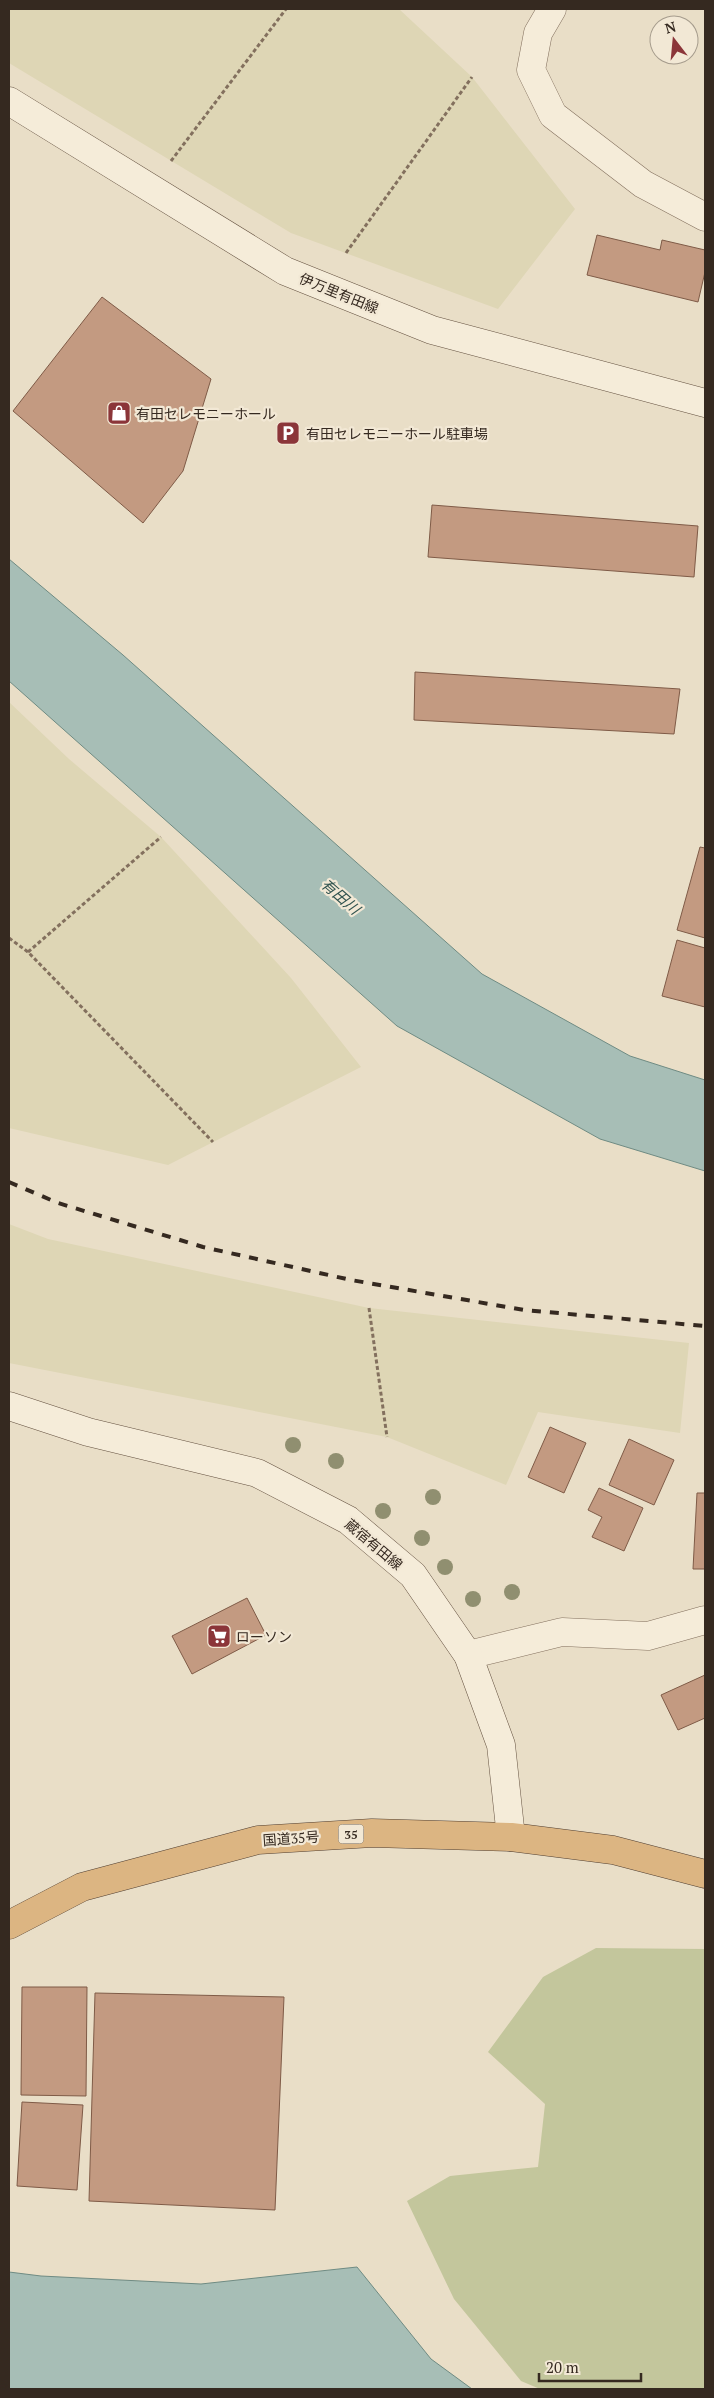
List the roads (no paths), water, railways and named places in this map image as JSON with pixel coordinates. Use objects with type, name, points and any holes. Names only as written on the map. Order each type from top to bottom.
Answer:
[{"type":"highway","name":"国道35号","points":[[9,1925],[82,1887],[258,1840],[372,1833],[510,1837],[613,1850],[705,1874]]},
{"type":"main road","points":[[552,9],[538,33],[531,70],[553,115],[643,184],[705,216]]},
{"type":"main road","name":"伊万里有田線","points":[[9,101],[285,271],[432,330],[705,403]]},
{"type":"main road","name":"蔵宿有田線","points":[[9,1406],[88,1432],[257,1474],[348,1520],[413,1576],[468,1654],[501,1745],[510,1837]]},
{"type":"main road","points":[[468,1654],[562,1632],[648,1636],[705,1620]]},
{"type":"water","name":"有田川","points":[[9,559],[123,655],[482,974],[630,1056],[705,1080],[705,1171],[600,1139],[397,1026],[9,681]]},
{"type":"water","points":[[357,2267],[431,2359],[472,2389],[9,2389],[9,2272],[41,2276],[201,2284]]},
{"type":"railway","points":[[9,1182],[58,1203],[203,1247],[351,1280],[524,1310],[705,1326]]},
{"type":"place","name":"有田セレモニーホール","points":[[119,413]]},
{"type":"place","name":"有田セレモニーホール駐車場","points":[[288,433]]},
{"type":"place","name":"ローソン","points":[[219,1636]]}]
